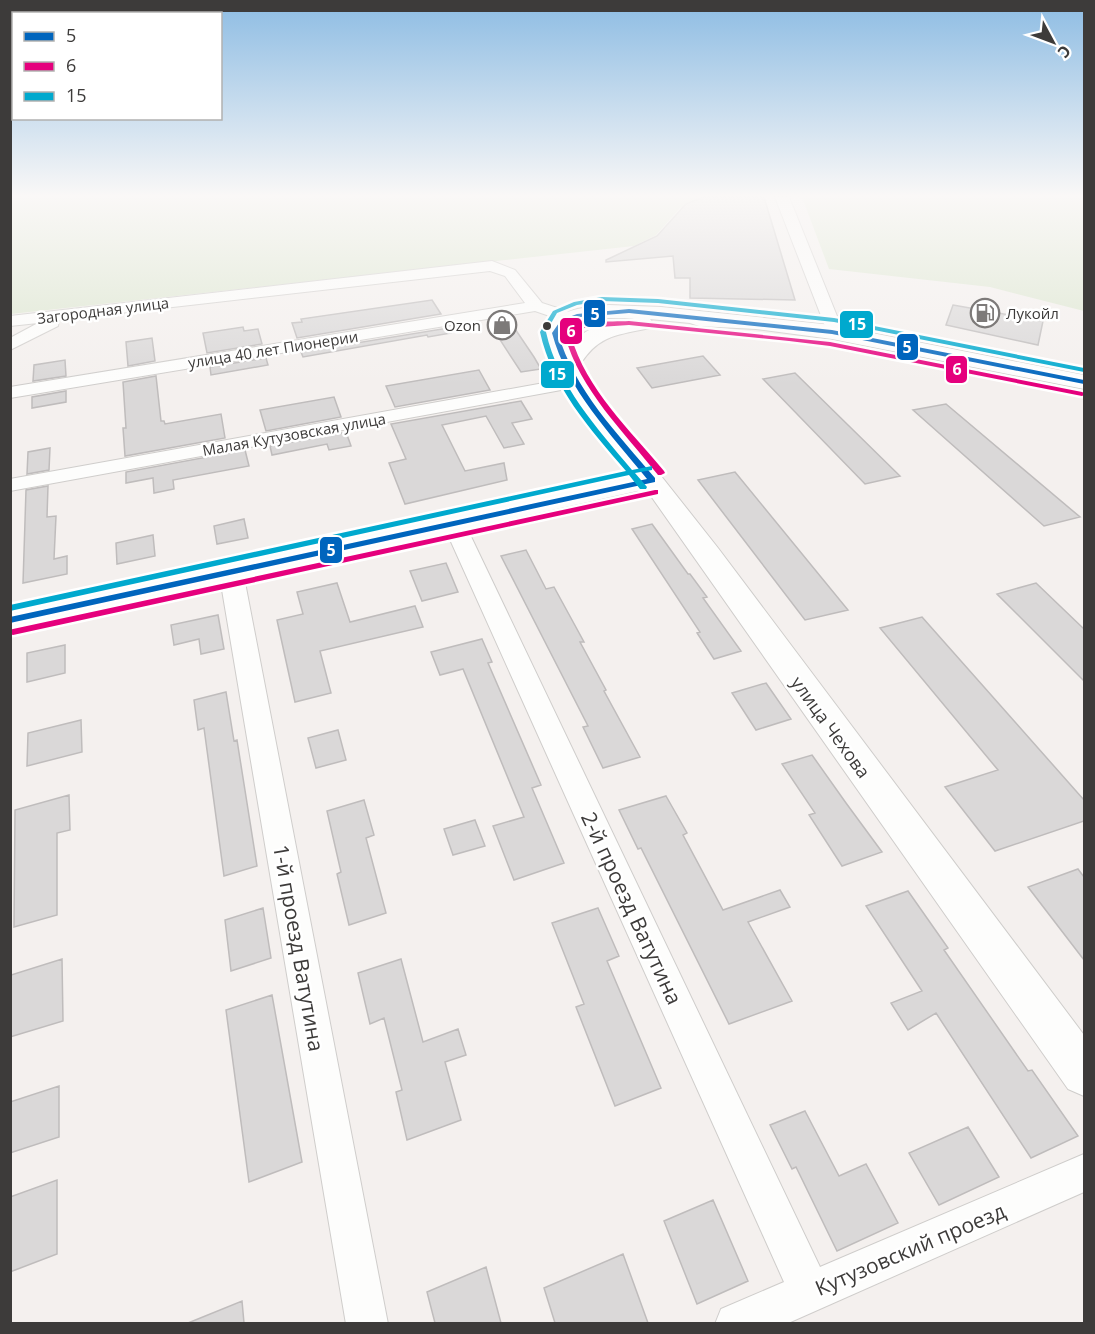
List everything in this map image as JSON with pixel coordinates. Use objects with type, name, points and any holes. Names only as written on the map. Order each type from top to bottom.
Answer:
[{"type":"street","points":[[804,259],[829,331]]},
{"type":"street","name":"Загородная улица","points":[[10,321],[492,266],[510,273],[536,306]]},
{"type":"street","points":[[536,306],[570,318],[589,313],[620,311],[829,331],[1084,382]]},
{"type":"street","name":"улица 40 лет Пионерии","points":[[10,393],[536,306]]},
{"type":"street","points":[[10,345],[67,314]]},
{"type":"street","name":"улица Чехова","points":[[570,318],[559,324],[555,333],[555,344],[560,357],[577,382],[652,480],[1084,1073]]},
{"type":"street","points":[[682,320],[829,331],[1084,398]]},
{"type":"street","points":[[577,382],[570,363],[583,343],[609,329],[646,322],[722,320]]},
{"type":"street","name":"Малая Кутузовская улица","points":[[10,485],[577,382]]},
{"type":"street","points":[[10,620],[652,480]]},
{"type":"street","name":"2-й проезд Ватутина","points":[[454,524],[810,1292]]},
{"type":"street","name":"1-й проезд Ватутина","points":[[231,572],[367,1323]]},
{"type":"street","name":"Кутузовский проезд","points":[[736,1323],[1084,1173]]},
{"type":"green space","points":[[11,259],[513,259],[11,314]]},
{"type":"green space","points":[[825,259],[1084,259],[1084,311],[990,287],[829,269]]},
{"type":"green space","points":[[906,351],[1084,387],[1084,393],[904,356]]},
{"type":"building","points":[[608,259],[637,259],[606,262]]},
{"type":"building","points":[[673,259],[783,259],[795,300],[690,298],[690,278],[675,278]]},
{"type":"building","points":[[432,300],[441,314],[297,338],[292,323],[302,322],[301,319]]},
{"type":"building","points":[[953,305],[1043,321],[1038,345],[946,325]]},
{"type":"building","points":[[509,320],[541,369],[521,372],[491,326]]},
{"type":"building","points":[[243,327],[244,331],[258,329],[262,344],[207,353],[203,333]]},
{"type":"building","points":[[448,328],[451,333],[428,337],[427,335],[303,357],[301,352]]},
{"type":"building","points":[[152,338],[155,361],[128,366],[126,342]]},
{"type":"building","points":[[703,356],[720,375],[652,388],[637,368]]},
{"type":"building","points":[[266,358],[268,365],[211,375],[210,367]]},
{"type":"building","points":[[65,360],[66,376],[33,381],[34,365]]},
{"type":"building","points":[[479,370],[490,390],[395,407],[386,386]]},
{"type":"building","points":[[795,373],[900,476],[865,484],[763,379]]},
{"type":"building","points":[[156,376],[161,421],[165,424],[221,414],[225,438],[125,456],[123,382]]},
{"type":"building","points":[[66,391],[66,402],[32,408],[32,397]]},
{"type":"building","points":[[334,397],[341,417],[266,431],[260,410]]},
{"type":"building","points":[[521,401],[532,419],[512,423],[524,444],[504,448],[486,416],[442,425],[465,471],[504,463],[507,480],[405,504],[389,463],[406,459],[391,424]]},
{"type":"building","points":[[946,404],[1080,517],[1044,526],[913,410]]},
{"type":"building","points":[[346,432],[351,446],[329,450],[327,444],[272,455],[270,446]]},
{"type":"building","points":[[50,448],[49,470],[27,474],[28,452]]},
{"type":"building","points":[[245,450],[249,466],[173,480],[174,489],[154,493],[153,478],[126,483],[126,472]]},
{"type":"building","points":[[735,472],[848,610],[805,620],[698,480]]},
{"type":"building","points":[[48,486],[47,517],[56,516],[54,559],[67,556],[67,574],[23,583],[26,490]]},
{"type":"building","points":[[244,519],[248,538],[217,544],[214,526]]},
{"type":"building","points":[[652,524],[707,597],[703,598],[741,651],[714,659],[697,633],[700,632],[632,529]]},
{"type":"building","points":[[153,535],[155,556],[117,564],[116,543]]},
{"type":"building","points":[[526,550],[546,589],[554,587],[584,642],[580,642],[606,690],[604,691],[640,757],[603,768],[583,727],[588,726],[501,556]]},
{"type":"building","points":[[446,563],[458,592],[422,601],[410,571]]},
{"type":"building","points":[[337,583],[350,622],[415,606],[423,627],[320,651],[331,693],[295,702],[277,620],[303,614],[297,592]]},
{"type":"building","points":[[1036,583],[1084,629],[1084,681],[997,594]]},
{"type":"building","points":[[218,615],[224,649],[201,654],[199,639],[174,645],[171,625]]},
{"type":"building","points":[[922,617],[1084,800],[1084,821],[995,851],[945,787],[998,770],[880,628]]},
{"type":"building","points":[[482,639],[492,662],[488,663],[541,785],[532,788],[564,863],[514,880],[493,826],[524,817],[463,669],[440,675],[431,652]]},
{"type":"building","points":[[65,645],[65,673],[27,682],[27,653]]},
{"type":"building","points":[[766,683],[791,719],[756,730],[732,693]]},
{"type":"building","points":[[226,692],[234,741],[237,740],[257,866],[224,876],[204,728],[198,730],[194,700]]},
{"type":"building","points":[[81,720],[82,752],[27,766],[28,733]]},
{"type":"building","points":[[338,730],[346,760],[316,768],[308,738]]},
{"type":"building","points":[[812,755],[882,852],[842,866],[809,815],[815,813],[782,764]]},
{"type":"building","points":[[69,795],[70,830],[57,833],[57,915],[14,927],[15,810]]},
{"type":"building","points":[[666,796],[687,833],[683,835],[723,910],[780,890],[790,907],[748,922],[792,1001],[729,1024],[641,848],[638,849],[619,810]]},
{"type":"building","points":[[364,800],[374,835],[366,838],[386,913],[349,925],[337,874],[341,872],[327,811]]},
{"type":"building","points":[[475,820],[485,846],[453,855],[444,829]]},
{"type":"building","points":[[1078,869],[1084,877],[1084,960],[1028,887]]},
{"type":"building","points":[[908,891],[948,948],[944,950],[1028,1071],[1032,1070],[1078,1136],[1031,1158],[936,1013],[908,1030],[891,1003],[922,991],[866,906]]},
{"type":"building","points":[[263,908],[271,958],[231,971],[225,920]]},
{"type":"building","points":[[598,908],[619,956],[607,961],[661,1088],[615,1106],[576,1007],[584,1004],[552,923]]},
{"type":"building","points":[[62,959],[63,1021],[10,1037],[11,975]]},
{"type":"building","points":[[401,959],[423,1042],[458,1029],[466,1055],[445,1062],[461,1120],[407,1140],[396,1092],[402,1090],[384,1018],[370,1024],[358,973]]},
{"type":"building","points":[[272,995],[302,1162],[249,1182],[226,1010]]},
{"type":"building","points":[[59,1086],[59,1137],[10,1153],[10,1102]]},
{"type":"building","points":[[805,1111],[839,1176],[866,1164],[898,1223],[837,1251],[796,1167],[792,1169],[770,1125]]},
{"type":"building","points":[[968,1127],[999,1177],[939,1205],[909,1153]]},
{"type":"building","points":[[57,1180],[57,1254],[10,1272],[10,1197]]},
{"type":"building","points":[[713,1200],[748,1281],[697,1304],[664,1221]]},
{"type":"building","points":[[623,1254],[648,1323],[555,1323],[544,1288]]},
{"type":"building","points":[[486,1267],[501,1323],[435,1323],[427,1292]]},
{"type":"building","points":[[242,1301],[244,1323],[188,1323]]},
{"type":"transit line","name":"15","points":[[643,487],[583,414],[556,372],[547,352],[543,332],[555,312],[576,303],[602,299],[658,301],[834,320],[1084,370]]},
{"type":"transit line","name":"5","points":[[652,480],[595,410],[569,371],[560,352],[555,333],[563,321],[579,315],[629,311],[832,332],[1084,382]]},
{"type":"transit line","name":"6","points":[[661,473],[593,388],[572,351],[568,336],[571,331],[583,326],[629,323],[830,344],[1082,394]]},
{"type":"transit line","name":"15","points":[[10,608],[649,468]]},
{"type":"transit line","name":"5","points":[[10,620],[652,480]]},
{"type":"transit line","name":"6","points":[[13,632],[655,492]]},
{"type":"place","name":"Лукойл","points":[[985,313]]},
{"type":"place","name":"Ozon","points":[[502,325]]}]
